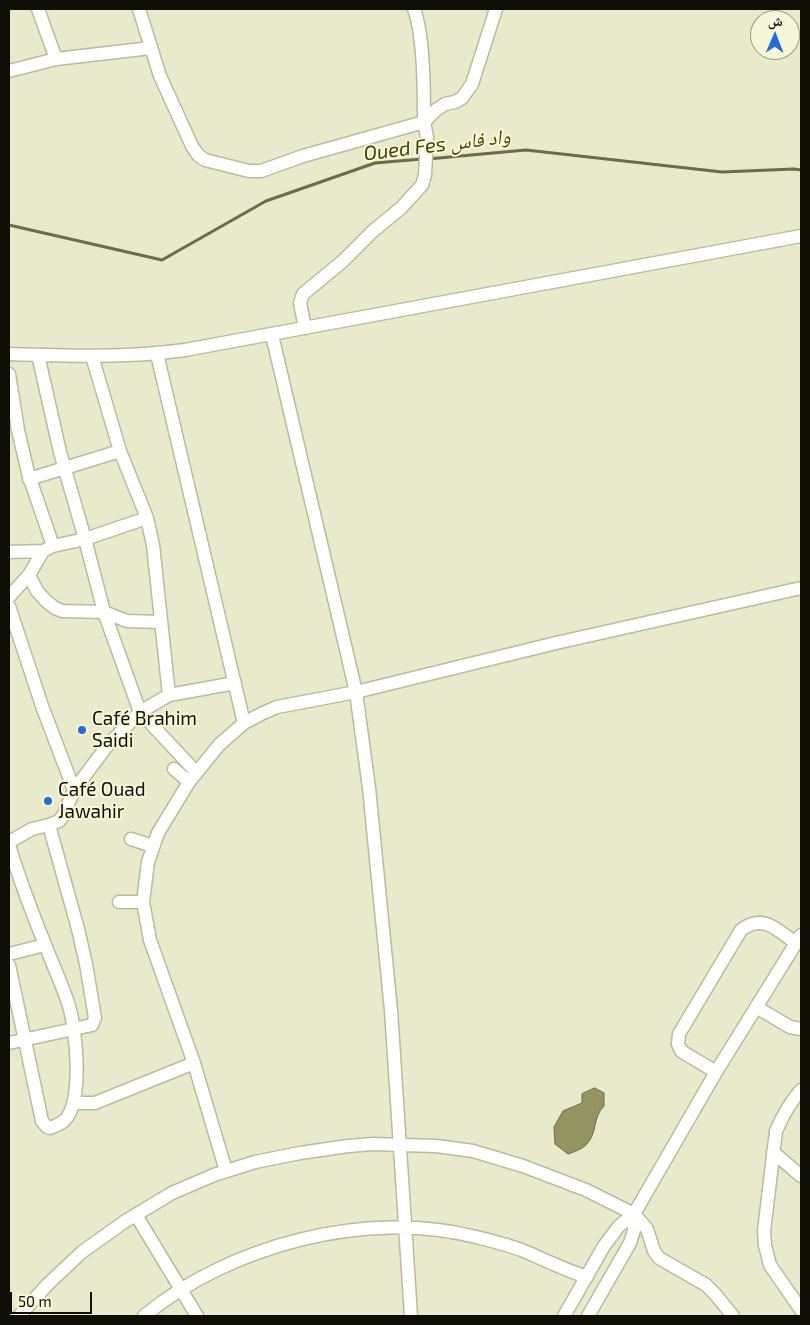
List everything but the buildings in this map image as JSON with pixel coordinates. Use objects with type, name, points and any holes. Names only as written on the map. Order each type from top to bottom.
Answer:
[{"type":"street","points":[[38,9],[56,60]]},
{"type":"street","points":[[140,9],[151,48],[172,105],[198,155],[205,160],[249,171],[261,171],[303,156],[424,122],[444,104],[455,102],[468,92],[472,84],[496,9]]},
{"type":"street","points":[[305,328],[300,303],[303,294],[343,261],[373,231],[401,208],[417,193],[422,184],[425,174],[427,137],[424,122],[422,60],[417,17],[414,9]]},
{"type":"street","points":[[9,71],[56,60],[151,48]]},
{"type":"street","points":[[9,354],[92,356],[156,354],[272,335],[801,236]]},
{"type":"street","points":[[272,335],[356,692],[369,788],[388,981],[411,1316]]},
{"type":"street","points":[[156,354],[244,723]]},
{"type":"street","points":[[38,355],[64,469],[85,538],[104,612],[140,712],[192,777]]},
{"type":"street","points":[[92,356],[120,451],[147,518],[153,545],[169,695]]},
{"type":"street","points":[[9,374],[18,430],[48,549]]},
{"type":"street","points":[[29,479],[120,451]]},
{"type":"street","points":[[9,552],[48,549],[147,518]]},
{"type":"street","points":[[9,597],[48,549]]},
{"type":"street","points":[[28,575],[37,591],[55,608],[62,611],[104,612],[127,620],[161,622]]},
{"type":"street","points":[[226,1171],[194,1063],[153,947],[143,911],[148,862],[165,819],[192,777],[219,745],[244,723],[277,708],[356,692],[565,640],[801,588]]},
{"type":"street","points":[[9,606],[42,706],[74,790]]},
{"type":"street","points":[[9,965],[33,1087],[44,1124],[50,1128],[64,1121],[70,1112],[73,1102],[76,1083],[74,1030],[69,1006],[25,896],[9,843],[18,835],[59,821],[74,790],[107,746],[140,712],[169,695],[235,683]]},
{"type":"street","points":[[174,769],[192,777]]},
{"type":"street","points":[[9,1043],[92,1025],[95,1018],[78,929],[49,825]]},
{"type":"street","points":[[131,839],[153,846]]},
{"type":"street","points":[[119,902],[143,902]]},
{"type":"street","points":[[564,1316],[604,1246],[619,1226],[634,1214],[716,1072],[798,939],[767,923],[750,923],[741,930],[679,1034],[678,1044],[681,1051],[716,1072]]},
{"type":"street","points":[[9,954],[45,945]]},
{"type":"street","points":[[756,1007],[790,1027],[801,1028]]},
{"type":"street","points":[[73,1102],[94,1103],[194,1063]]},
{"type":"street","points":[[801,1090],[782,1116],[776,1131],[764,1231],[770,1265],[801,1310]]},
{"type":"street","points":[[19,1316],[65,1266],[98,1239],[172,1193],[226,1171],[255,1162],[320,1150],[373,1144],[400,1144],[436,1146],[499,1158],[586,1190],[634,1214],[647,1229],[654,1251],[659,1258],[706,1285],[733,1316]]},
{"type":"street","points":[[773,1152],[801,1176]]},
{"type":"street","points":[[588,1316],[630,1243],[634,1230],[634,1214]]},
{"type":"street","points":[[136,1215],[197,1316]]},
{"type":"street","points":[[144,1316],[181,1290],[232,1263],[290,1242],[351,1231],[404,1227],[435,1229],[476,1237],[521,1250],[587,1277]]},
{"type":"shaded area","points":[[595,1088],[604,1093],[604,1106],[598,1115],[592,1136],[584,1146],[568,1154],[555,1144],[554,1127],[563,1111],[582,1103],[582,1094]]},
{"type":"waterway","name":"Oued Fes واد فاس","points":[[428,159],[526,150],[722,172],[801,170]]},
{"type":"waterway","name":"Oued Fes واد فاس","points":[[9,225],[162,260],[266,201],[375,163],[422,159]]},
{"type":"place","name":"Café Brahim Saidi","points":[[82,730]]},
{"type":"place","name":"Café Ouad Jawahir","points":[[48,801]]}]
